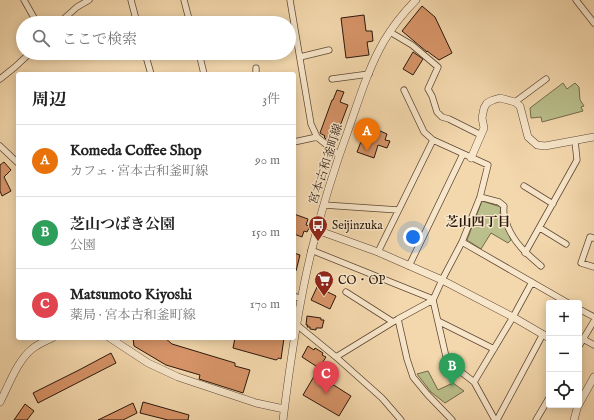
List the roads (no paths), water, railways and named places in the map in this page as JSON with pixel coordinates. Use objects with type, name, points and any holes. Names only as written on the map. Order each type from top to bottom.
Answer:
[{"type":"street","points":[[24,0],[32,16]]},
{"type":"street","points":[[67,16],[77,7],[89,0]]},
{"type":"street","points":[[131,0],[135,16]]},
{"type":"street","points":[[184,0],[189,16]]},
{"type":"street","points":[[290,0],[293,16]]},
{"type":"street","name":"宮本古和釜町線","points":[[296,331],[297,298],[339,155],[377,54],[390,32],[416,0]]},
{"type":"street","points":[[576,0],[594,23]]},
{"type":"street","points":[[390,32],[412,45],[438,67],[428,89],[437,112],[442,117],[481,135]]},
{"type":"street","points":[[296,34],[312,124],[317,137],[339,155]]},
{"type":"street","points":[[300,57],[329,50]]},
{"type":"street","points":[[0,79],[23,60]]},
{"type":"street","points":[[147,60],[150,72]]},
{"type":"street","points":[[201,60],[204,72]]},
{"type":"street","points":[[332,79],[369,74]]},
{"type":"street","points":[[515,102],[546,79]]},
{"type":"street","points":[[336,357],[433,300],[462,242],[480,197],[488,165],[433,140],[424,132],[404,90]]},
{"type":"street","points":[[472,158],[484,128],[482,118],[484,108],[487,103],[500,98],[515,102],[520,106],[528,137],[537,145],[545,146],[594,137]]},
{"type":"street","points":[[296,142],[317,137]]},
{"type":"street","points":[[378,252],[433,140]]},
{"type":"street","points":[[526,253],[577,160],[575,141]]},
{"type":"street","points":[[0,146],[16,161]]},
{"type":"street","points":[[409,266],[463,154]]},
{"type":"street","points":[[524,186],[553,204]]},
{"type":"street","points":[[480,197],[499,202],[504,206],[503,214],[512,237],[526,253],[541,266]]},
{"type":"street","points":[[324,204],[398,210]]},
{"type":"street","points":[[540,228],[566,244]]},
{"type":"street","points":[[317,230],[378,252],[442,280],[546,336],[496,420],[474,382],[447,361],[433,300]]},
{"type":"street","points":[[594,238],[590,236],[581,263],[594,267]]},
{"type":"street","points":[[462,242],[563,300]]},
{"type":"street","points":[[312,250],[433,300]]},
{"type":"street","points":[[474,382],[532,282]]},
{"type":"street","points":[[346,292],[396,321],[413,377],[452,420]]},
{"type":"street","points":[[582,311],[594,319],[583,339],[594,345]]},
{"type":"street","points":[[438,321],[494,349]]},
{"type":"street","points":[[297,325],[382,398],[401,420]]},
{"type":"street","points":[[0,402],[22,360],[38,344],[47,340]]},
{"type":"street","points":[[113,340],[148,363],[178,377],[256,403],[284,409]]},
{"type":"street","name":"宮本古和釜町線","points":[[283,420],[295,340]]},
{"type":"street","points":[[582,399],[594,377]]},
{"type":"street","points":[[536,420],[546,403]]},
{"type":"street","points":[[574,420],[578,408]]},
{"type":"place","name":"Komeda Coffee Shop","points":[[367,151]]},
{"type":"place","name":"Seijinzuka","points":[[318,242]]},
{"type":"place","name":"CO・OP","points":[[324,297]]},
{"type":"place","name":"芝山つばき公園","points":[[452,386]]},
{"type":"place","name":"Matsumoto Kiyoshi","points":[[326,394]]},
{"type":"district","name":"芝山四丁目","points":[[478,222]]}]
